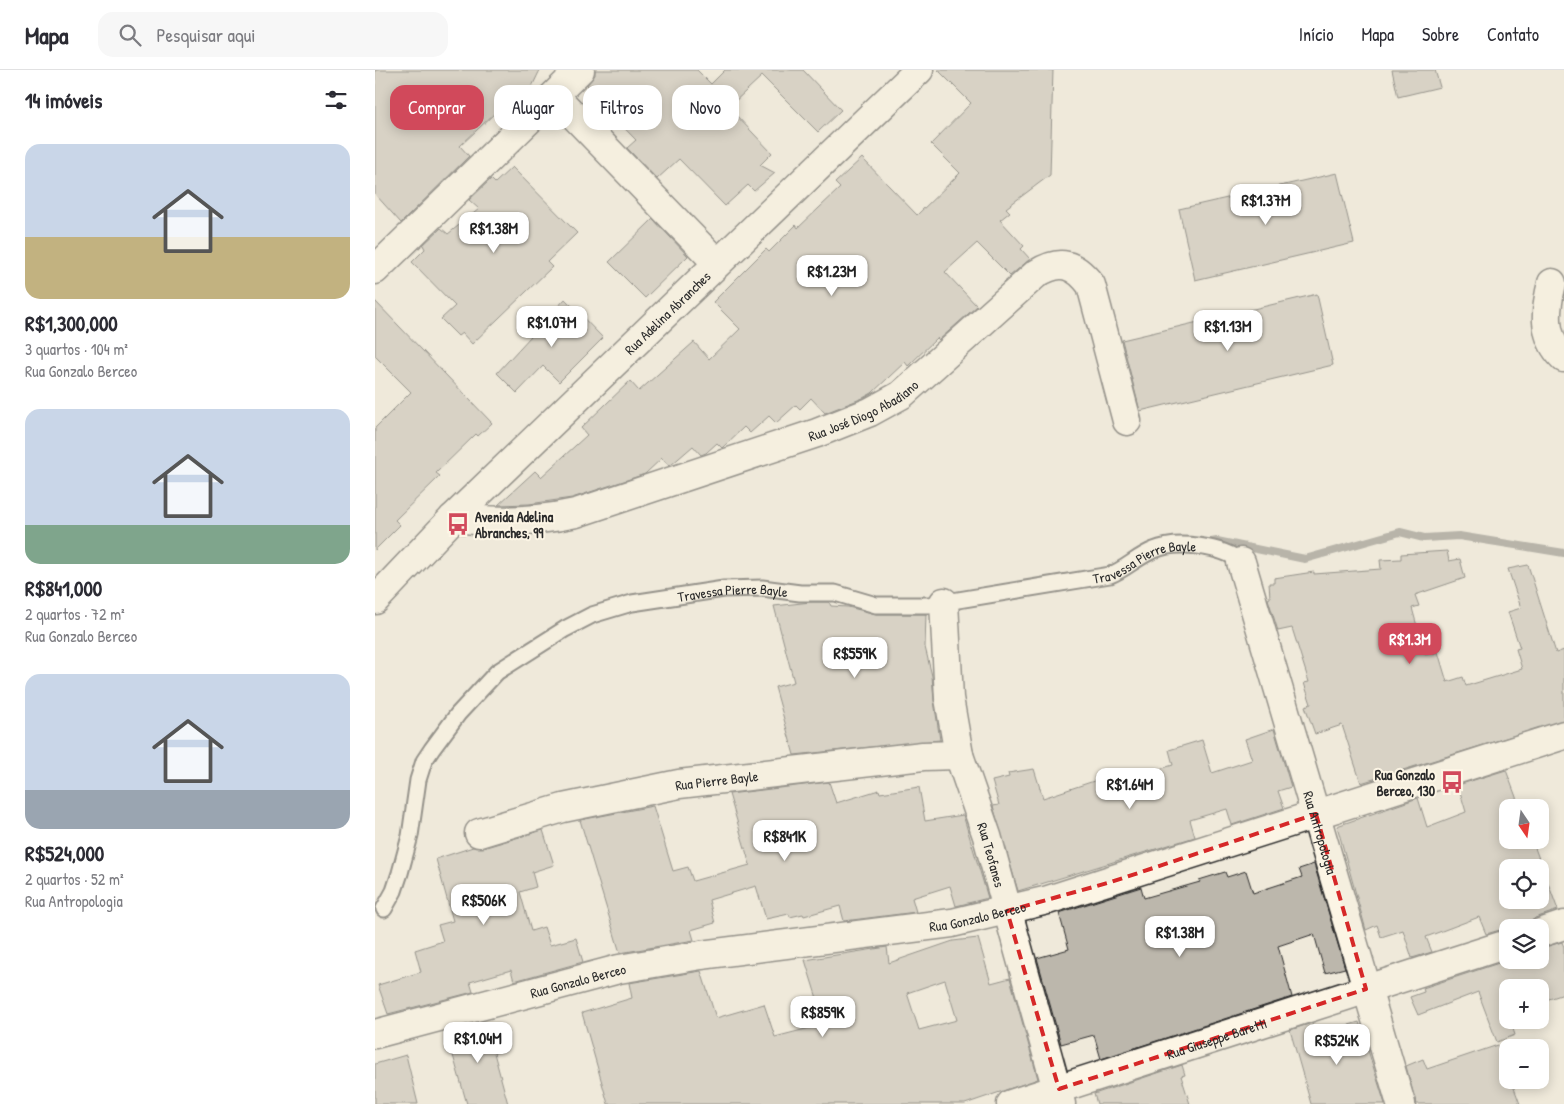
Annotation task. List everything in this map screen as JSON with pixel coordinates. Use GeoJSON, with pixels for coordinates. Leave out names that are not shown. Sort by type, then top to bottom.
{"type":"FeatureCollection","features":[{"type":"Feature","properties":{"kind":"street"},"geometry":{"type":"LineString","coordinates":[[566,85],[580,70]]}},
{"type":"Feature","properties":{"kind":"street","name":"Rua Adelina Abranches"},"geometry":{"type":"LineString","coordinates":[[375,600],[453,518],[919,70]]}},
{"type":"Feature","properties":{"kind":"street"},"geometry":{"type":"LineString","coordinates":[[573,115],[717,263]]}},
{"type":"Feature","properties":{"kind":"street"},"geometry":{"type":"LineString","coordinates":[[375,270],[520,130]]}},
{"type":"Feature","properties":{"kind":"street","name":"Rua José Diogo Abadiano"},"geometry":{"type":"LineString","coordinates":[[453,518],[508,522],[545,520],[577,512],[817,433],[870,412],[901,395],[1036,274],[1050,265],[1071,266],[1081,272],[1091,285],[1127,422]]}},
{"type":"Feature","properties":{"kind":"street"},"geometry":{"type":"LineString","coordinates":[[1552,283],[1547,301],[1546,320],[1550,337],[1564,358]]}},
{"type":"Feature","properties":{"kind":"street","name":"Rua Antropologia"},"geometry":{"type":"LineString","coordinates":[[1241,562],[1401,1104]]}},
{"type":"Feature","properties":{"kind":"street","name":"Rua Teofanes"},"geometry":{"type":"LineString","coordinates":[[944,602],[949,698],[959,755],[987,836],[1060,1096]]}},
{"type":"Feature","properties":{"kind":"street","name":"Rua Gonzalo Berceo"},"geometry":{"type":"LineString","coordinates":[[375,1034],[619,969],[701,955],[952,923],[1007,911],[1111,882],[1564,735]]}},
{"type":"Feature","properties":{"kind":"street","name":"Rua Pierre Bayle"},"geometry":{"type":"LineString","coordinates":[[479,833],[563,808],[679,784],[923,756],[959,755]]}},
{"type":"Feature","properties":{"kind":"street"},"geometry":{"type":"LineString","coordinates":[[1549,930],[1564,925]]}},
{"type":"Feature","properties":{"kind":"street","name":"Rua Giuseppe Baretti"},"geometry":{"type":"LineString","coordinates":[[1011,1104],[1060,1096],[1366,989],[1499,947]]}},
{"type":"Feature","properties":{"kind":"lane","name":"Travessa Pierre Bayle"},"geometry":{"type":"LineString","coordinates":[[384,909],[400,873],[410,836],[418,780],[424,761],[432,749],[458,714],[497,672],[565,629],[592,615],[632,603],[730,588],[762,588],[800,593],[835,593],[876,605],[927,605],[1110,575],[1122,571],[1155,549],[1169,547],[1204,546],[1233,554],[1241,562]]}},
{"type":"Feature","properties":{"kind":"highlighted area"},"geometry":{"type":"Polygon","coordinates":[[[1316,814],[1366,989],[1059,1089],[1007,911],[1111,882],[1316,814]]]}},
{"type":"Feature","properties":{"kind":"building"},"geometry":{"type":"Polygon","coordinates":[[[375,70],[540,70],[533,85],[494,85],[494,114],[484,123],[484,85],[390,85],[390,130],[477,130],[460,146],[469,156],[401,223],[375,194],[375,70]]]}},
{"type":"Feature","properties":{"kind":"building"},"geometry":{"type":"Polygon","coordinates":[[[595,70],[697,70],[711,84],[725,70],[803,70],[841,110],[818,132],[762,76],[739,98],[739,85],[672,85],[672,130],[739,130],[739,118],[772,153],[760,165],[775,173],[754,191],[748,185],[725,206],[679,159],[657,179],[627,148],[636,140],[626,130],[662,130],[662,85],[587,85],[595,75],[595,70]]]}},
{"type":"Feature","properties":{"kind":"building"},"geometry":{"type":"Polygon","coordinates":[[[938,70],[1053,70],[1050,175],[1006,208],[1010,212],[1000,220],[1024,246],[1021,249],[1030,259],[1010,276],[977,243],[945,272],[977,306],[939,340],[937,338],[908,366],[905,362],[872,393],[863,398],[825,413],[811,398],[800,409],[796,405],[776,423],[769,416],[750,433],[744,427],[722,448],[717,443],[701,455],[693,446],[669,466],[662,458],[645,474],[572,498],[529,504],[498,505],[535,471],[541,477],[587,435],[581,428],[630,381],[639,391],[694,342],[709,359],[740,329],[713,302],[766,249],[769,252],[796,225],[798,228],[840,188],[835,183],[862,158],[917,215],[960,173],[931,144],[971,103],[938,70]]]}},
{"type":"Feature","properties":{"kind":"building"},"geometry":{"type":"Polygon","coordinates":[[[1392,70],[1435,70],[1440,87],[1398,97],[1392,70]]]}},
{"type":"Feature","properties":{"kind":"building"},"geometry":{"type":"Polygon","coordinates":[[[512,167],[577,233],[547,262],[552,267],[472,344],[462,333],[458,336],[441,319],[455,306],[412,262],[425,249],[423,245],[441,228],[448,234],[479,209],[469,200],[491,179],[495,183],[512,167]]]}},
{"type":"Feature","properties":{"kind":"building"},"geometry":{"type":"Polygon","coordinates":[[[1337,173],[1354,243],[1195,280],[1179,209],[1337,173]]]}},
{"type":"Feature","properties":{"kind":"building"},"geometry":{"type":"Polygon","coordinates":[[[653,219],[688,256],[645,298],[609,262],[653,219]]]}},
{"type":"Feature","properties":{"kind":"building"},"geometry":{"type":"Polygon","coordinates":[[[1317,294],[1333,365],[1140,411],[1122,340],[1317,294]]]}},
{"type":"Feature","properties":{"kind":"building"},"geometry":{"type":"Polygon","coordinates":[[[565,299],[603,338],[559,382],[543,366],[517,393],[497,373],[565,299]]]}},
{"type":"Feature","properties":{"kind":"building"},"geometry":{"type":"Polygon","coordinates":[[[375,301],[492,423],[478,436],[476,434],[436,473],[440,476],[395,520],[400,525],[375,550],[375,428],[411,392],[375,356],[375,301]]]}},
{"type":"Feature","properties":{"kind":"building"},"geometry":{"type":"Polygon","coordinates":[[[1447,551],[1449,561],[1460,559],[1465,578],[1415,595],[1419,606],[1412,608],[1425,655],[1438,652],[1447,682],[1463,677],[1466,686],[1522,669],[1516,649],[1520,648],[1508,612],[1521,608],[1508,569],[1528,565],[1556,653],[1564,650],[1564,720],[1361,783],[1342,725],[1315,734],[1305,706],[1311,704],[1304,683],[1309,682],[1292,628],[1278,631],[1268,599],[1270,598],[1269,583],[1274,583],[1274,578],[1314,572],[1314,574],[1381,569],[1380,560],[1401,559],[1401,554],[1447,551]]]}},
{"type":"Feature","properties":{"kind":"building"},"geometry":{"type":"Polygon","coordinates":[[[829,602],[831,606],[848,607],[876,614],[926,614],[925,647],[932,676],[940,740],[794,755],[775,687],[794,682],[774,606],[829,602]]]}},
{"type":"Feature","properties":{"kind":"building"},"geometry":{"type":"Polygon","coordinates":[[[1274,729],[1291,787],[1278,791],[1284,808],[1232,825],[1227,809],[1190,820],[1195,837],[1018,891],[993,806],[999,805],[992,781],[1009,777],[1008,773],[1034,769],[1043,798],[1118,773],[1120,781],[1173,765],[1169,750],[1202,740],[1212,773],[1252,760],[1245,739],[1274,729]]]}},
{"type":"Feature","properties":{"kind":"building"},"geometry":{"type":"Polygon","coordinates":[[[1506,770],[1517,799],[1499,799],[1499,849],[1535,849],[1539,859],[1499,859],[1499,909],[1549,909],[1549,886],[1558,910],[1534,919],[1499,919],[1499,930],[1486,934],[1479,917],[1426,937],[1432,952],[1412,958],[1403,930],[1381,937],[1377,925],[1366,930],[1337,826],[1418,798],[1427,827],[1466,812],[1458,785],[1506,770]]]}},
{"type":"Feature","properties":{"kind":"building"},"geometry":{"type":"Polygon","coordinates":[[[829,782],[836,803],[879,790],[880,793],[919,787],[925,821],[963,815],[988,898],[956,906],[950,886],[912,898],[916,912],[844,921],[840,906],[804,916],[803,914],[790,917],[789,914],[766,919],[756,886],[709,900],[715,923],[691,930],[694,940],[620,953],[580,820],[653,806],[673,871],[688,867],[693,881],[750,865],[729,794],[829,782]]]}},
{"type":"Feature","properties":{"kind":"building"},"geometry":{"type":"Polygon","coordinates":[[[543,830],[554,865],[532,872],[536,887],[520,892],[531,931],[544,927],[550,945],[576,938],[583,962],[514,981],[511,970],[470,982],[473,992],[388,1014],[378,985],[421,972],[415,950],[443,941],[438,925],[453,921],[436,859],[473,847],[483,848],[543,830]]]}},
{"type":"Feature","properties":{"kind":"building"},"geometry":{"type":"Polygon","coordinates":[[[1314,864],[1345,968],[1325,973],[1314,934],[1278,946],[1292,997],[1101,1059],[1094,1035],[1061,1044],[1037,958],[1069,949],[1059,913],[1141,887],[1144,898],[1200,882],[1199,880],[1225,872],[1227,877],[1246,871],[1253,893],[1302,877],[1299,869],[1314,864]]]}},
{"type":"Feature","properties":{"kind":"building"},"geometry":{"type":"Polygon","coordinates":[[[978,938],[991,983],[1010,978],[1038,1079],[965,1104],[608,1104],[582,1013],[632,998],[629,983],[701,971],[716,1018],[764,1004],[775,1037],[825,1024],[805,960],[887,947],[889,963],[953,941],[978,938]],[[945,980],[907,993],[919,1030],[957,1020],[945,980]]]}},
{"type":"Feature","properties":{"kind":"building"},"geometry":{"type":"Polygon","coordinates":[[[1562,942],[1564,947],[1564,994],[1549,999],[1549,979],[1499,979],[1499,1029],[1513,1029],[1515,1035],[1499,1039],[1497,1042],[1478,992],[1418,1015],[1410,997],[1424,992],[1423,988],[1499,963],[1499,969],[1549,969],[1549,946],[1562,942]]]}},
{"type":"Feature","properties":{"kind":"building"},"geometry":{"type":"Polygon","coordinates":[[[481,1022],[482,1025],[491,1023],[499,1051],[494,1053],[508,1104],[467,1104],[446,1031],[481,1022]]]}},
{"type":"Feature","properties":{"kind":"building"},"geometry":{"type":"Polygon","coordinates":[[[1359,1022],[1385,1104],[1311,1104],[1290,1030],[1312,1023],[1315,1035],[1359,1022]]]}},
{"type":"Feature","properties":{"kind":"building"},"geometry":{"type":"Polygon","coordinates":[[[1498,1045],[1499,1089],[1514,1089],[1520,1104],[1416,1104],[1406,1066],[1423,1059],[1427,1069],[1498,1045]]]}},
{"type":"Feature","properties":{"kind":"building"},"geometry":{"type":"Polygon","coordinates":[[[406,1055],[418,1104],[375,1104],[375,1064],[406,1055]]]}},
{"type":"Feature","properties":{"kind":"building"},"geometry":{"type":"Polygon","coordinates":[[[1182,1065],[1185,1075],[1181,1076],[1190,1104],[1097,1104],[1094,1094],[1182,1065]]]}},
{"type":"Feature","properties":{"kind":"waterway"},"geometry":{"type":"LineString","coordinates":[[1206,543],[1217,541],[1305,559],[1400,532],[1424,538],[1459,536],[1564,553]]}},
{"type":"Feature","properties":{"kind":"place","name":"Avenida Adelina Abranches, 99"},"geometry":{"type":"Point","coordinates":[458,524]}},
{"type":"Feature","properties":{"kind":"place","name":"Rua Gonzalo Berceo, 130"},"geometry":{"type":"Point","coordinates":[1452,782]}}]}
